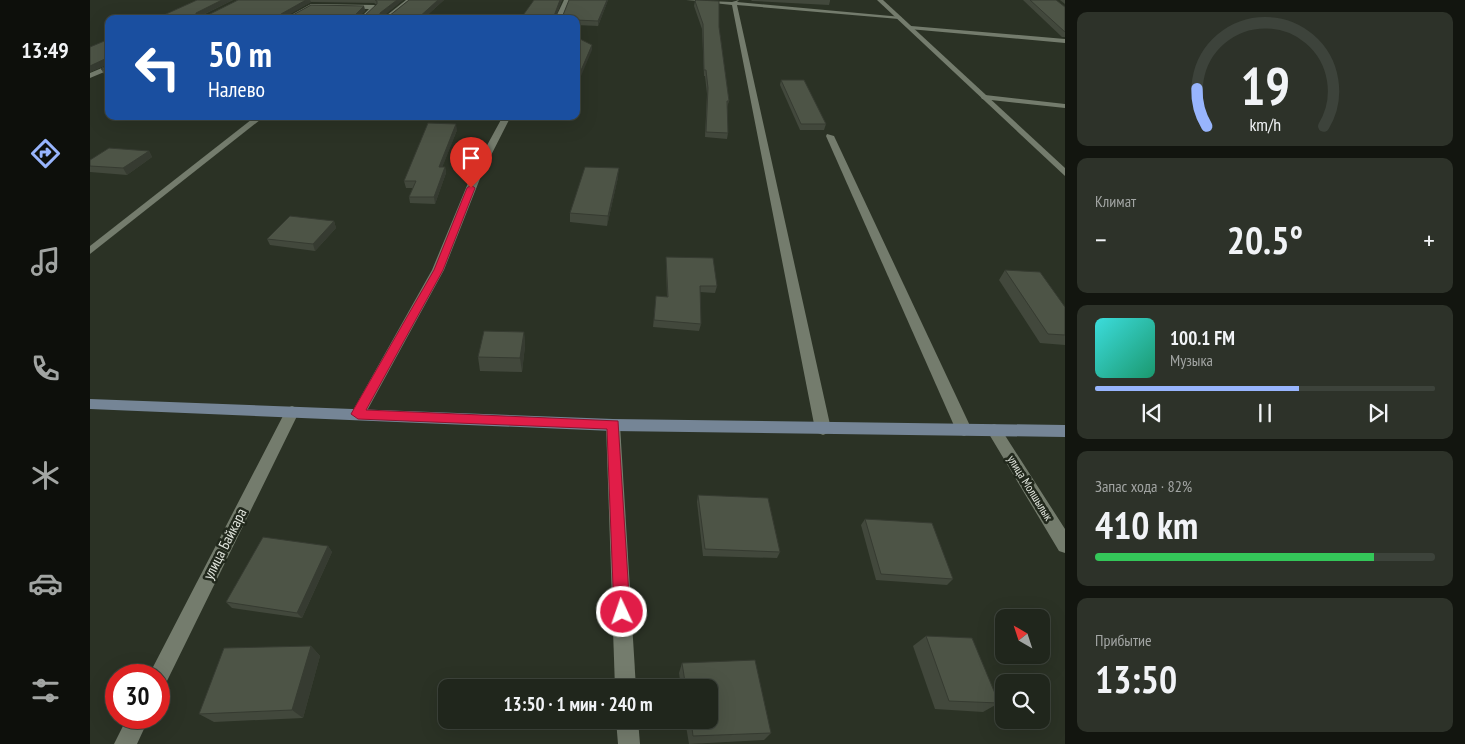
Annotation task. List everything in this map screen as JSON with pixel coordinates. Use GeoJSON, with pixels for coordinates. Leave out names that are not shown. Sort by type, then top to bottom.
{"type":"FeatureCollection","features":[{"type":"Feature","properties":{"kind":"main road"},"geometry":{"type":"LineString","coordinates":[[90,404],[613,425],[1065,431]]}},
{"type":"Feature","properties":{"kind":"street"},"geometry":{"type":"LineString","coordinates":[[390,15],[409,0]]}},
{"type":"Feature","properties":{"kind":"street"},"geometry":{"type":"LineString","coordinates":[[560,15],[568,0]]}},
{"type":"Feature","properties":{"kind":"street"},"geometry":{"type":"LineString","coordinates":[[689,0],[735,2],[898,17]]}},
{"type":"Feature","properties":{"kind":"street"},"geometry":{"type":"LineString","coordinates":[[880,0],[1065,173]]}},
{"type":"Feature","properties":{"kind":"street"},"geometry":{"type":"LineString","coordinates":[[735,2],[823,429]]}},
{"type":"Feature","properties":{"kind":"street"},"geometry":{"type":"LineString","coordinates":[[294,15],[311,6],[374,7],[366,15]]}},
{"type":"Feature","properties":{"kind":"street"},"geometry":{"type":"LineString","coordinates":[[911,28],[1065,41]]}},
{"type":"Feature","properties":{"kind":"street"},"geometry":{"type":"LineString","coordinates":[[90,76],[105,68]]}},
{"type":"Feature","properties":{"kind":"street"},"geometry":{"type":"LineString","coordinates":[[985,97],[1065,106]]}},
{"type":"Feature","properties":{"kind":"street"},"geometry":{"type":"LineString","coordinates":[[90,251],[256,120]]}},
{"type":"Feature","properties":{"kind":"street"},"geometry":{"type":"LineString","coordinates":[[358,414],[438,270],[478,171],[504,120]]}},
{"type":"Feature","properties":{"kind":"street"},"geometry":{"type":"LineString","coordinates":[[830,136],[964,430]]}},
{"type":"Feature","properties":{"kind":"street","name":"улица Байкара"},"geometry":{"type":"LineString","coordinates":[[165,664],[292,412]]}},
{"type":"Feature","properties":{"kind":"street"},"geometry":{"type":"LineString","coordinates":[[613,425],[626,679]]}},
{"type":"Feature","properties":{"kind":"street","name":"улица Молшылык"},"geometry":{"type":"LineString","coordinates":[[994,430],[1065,546]]}},
{"type":"Feature","properties":{"kind":"street"},"geometry":{"type":"LineString","coordinates":[[125,744],[132,729]]}},
{"type":"Feature","properties":{"kind":"street"},"geometry":{"type":"LineString","coordinates":[[627,729],[628,744]]}},
{"type":"Feature","properties":{"kind":"building"},"geometry":{"type":"Polygon","coordinates":[[[197,0],[222,0],[196,13],[196,15],[164,15],[197,0]]]}},
{"type":"Feature","properties":{"kind":"building"},"geometry":{"type":"Polygon","coordinates":[[[238,0],[306,0],[281,14],[208,15],[238,0]]]}},
{"type":"Feature","properties":{"kind":"building"},"geometry":{"type":"Polygon","coordinates":[[[375,0],[397,0],[380,15],[365,15],[377,4],[375,0]]]}},
{"type":"Feature","properties":{"kind":"building"},"geometry":{"type":"Polygon","coordinates":[[[409,0],[438,0],[421,15],[390,15],[409,0]]]}},
{"type":"Feature","properties":{"kind":"building"},"geometry":{"type":"Polygon","coordinates":[[[534,0],[560,0],[554,15],[523,15],[534,0]]]}},
{"type":"Feature","properties":{"kind":"building"},"geometry":{"type":"Polygon","coordinates":[[[569,0],[607,0],[598,21],[580,20],[580,15],[563,15],[569,0]]]}},
{"type":"Feature","properties":{"kind":"building"},"geometry":{"type":"Polygon","coordinates":[[[696,0],[719,1],[719,27],[729,101],[727,101],[728,133],[706,132],[708,88],[706,70],[704,70],[703,24],[696,0]]]}},
{"type":"Feature","properties":{"kind":"building"},"geometry":{"type":"Polygon","coordinates":[[[1030,0],[1056,0],[1065,7],[1065,32],[1030,0]]]}},
{"type":"Feature","properties":{"kind":"building"},"geometry":{"type":"Polygon","coordinates":[[[311,5],[364,6],[356,14],[360,15],[293,15],[311,5]]]}},
{"type":"Feature","properties":{"kind":"building"},"geometry":{"type":"Polygon","coordinates":[[[580,39],[592,45],[580,73],[580,39]]]}},
{"type":"Feature","properties":{"kind":"building"},"geometry":{"type":"Polygon","coordinates":[[[105,41],[105,59],[90,66],[90,47],[105,41]]]}},
{"type":"Feature","properties":{"kind":"building"},"geometry":{"type":"Polygon","coordinates":[[[781,80],[804,80],[826,124],[801,124],[781,80]]]}},
{"type":"Feature","properties":{"kind":"building"},"geometry":{"type":"Polygon","coordinates":[[[428,123],[456,124],[439,167],[445,167],[434,197],[409,197],[416,181],[404,181],[428,123]]]}},
{"type":"Feature","properties":{"kind":"building"},"geometry":{"type":"Polygon","coordinates":[[[109,148],[149,151],[123,168],[90,166],[90,160],[109,148]]]}},
{"type":"Feature","properties":{"kind":"building"},"geometry":{"type":"Polygon","coordinates":[[[585,167],[619,168],[608,216],[570,213],[585,167]]]}},
{"type":"Feature","properties":{"kind":"building"},"geometry":{"type":"Polygon","coordinates":[[[290,216],[334,221],[313,244],[267,239],[290,216]]]}},
{"type":"Feature","properties":{"kind":"building"},"geometry":{"type":"Polygon","coordinates":[[[666,257],[713,258],[717,286],[700,286],[701,324],[654,320],[656,296],[668,297],[666,257]]]}},
{"type":"Feature","properties":{"kind":"building"},"geometry":{"type":"Polygon","coordinates":[[[1005,270],[1040,272],[1065,307],[1065,335],[1048,334],[1005,270]]]}},
{"type":"Feature","properties":{"kind":"building"},"geometry":{"type":"Polygon","coordinates":[[[484,331],[524,332],[520,358],[478,357],[484,331]]]}},
{"type":"Feature","properties":{"kind":"building"},"geometry":{"type":"Polygon","coordinates":[[[698,495],[768,498],[780,552],[705,549],[698,495]]]}},
{"type":"Feature","properties":{"kind":"building"},"geometry":{"type":"Polygon","coordinates":[[[865,519],[932,523],[953,579],[881,574],[865,519]]]}},
{"type":"Feature","properties":{"kind":"building"},"geometry":{"type":"Polygon","coordinates":[[[263,537],[328,546],[297,613],[226,602],[263,537]]]}},
{"type":"Feature","properties":{"kind":"building"},"geometry":{"type":"Polygon","coordinates":[[[926,636],[972,638],[995,693],[995,703],[949,701],[926,636]]]}},
{"type":"Feature","properties":{"kind":"building"},"geometry":{"type":"Polygon","coordinates":[[[311,646],[292,710],[199,714],[224,648],[311,646]]]}},
{"type":"Feature","properties":{"kind":"building"},"geometry":{"type":"Polygon","coordinates":[[[755,660],[771,733],[693,736],[692,729],[718,729],[718,679],[685,679],[682,663],[755,660]]]}},
{"type":"Feature","properties":{"kind":"route"},"geometry":{"type":"LineString","coordinates":[[471,188],[438,270],[358,414],[613,425],[622,612]]}}]}
